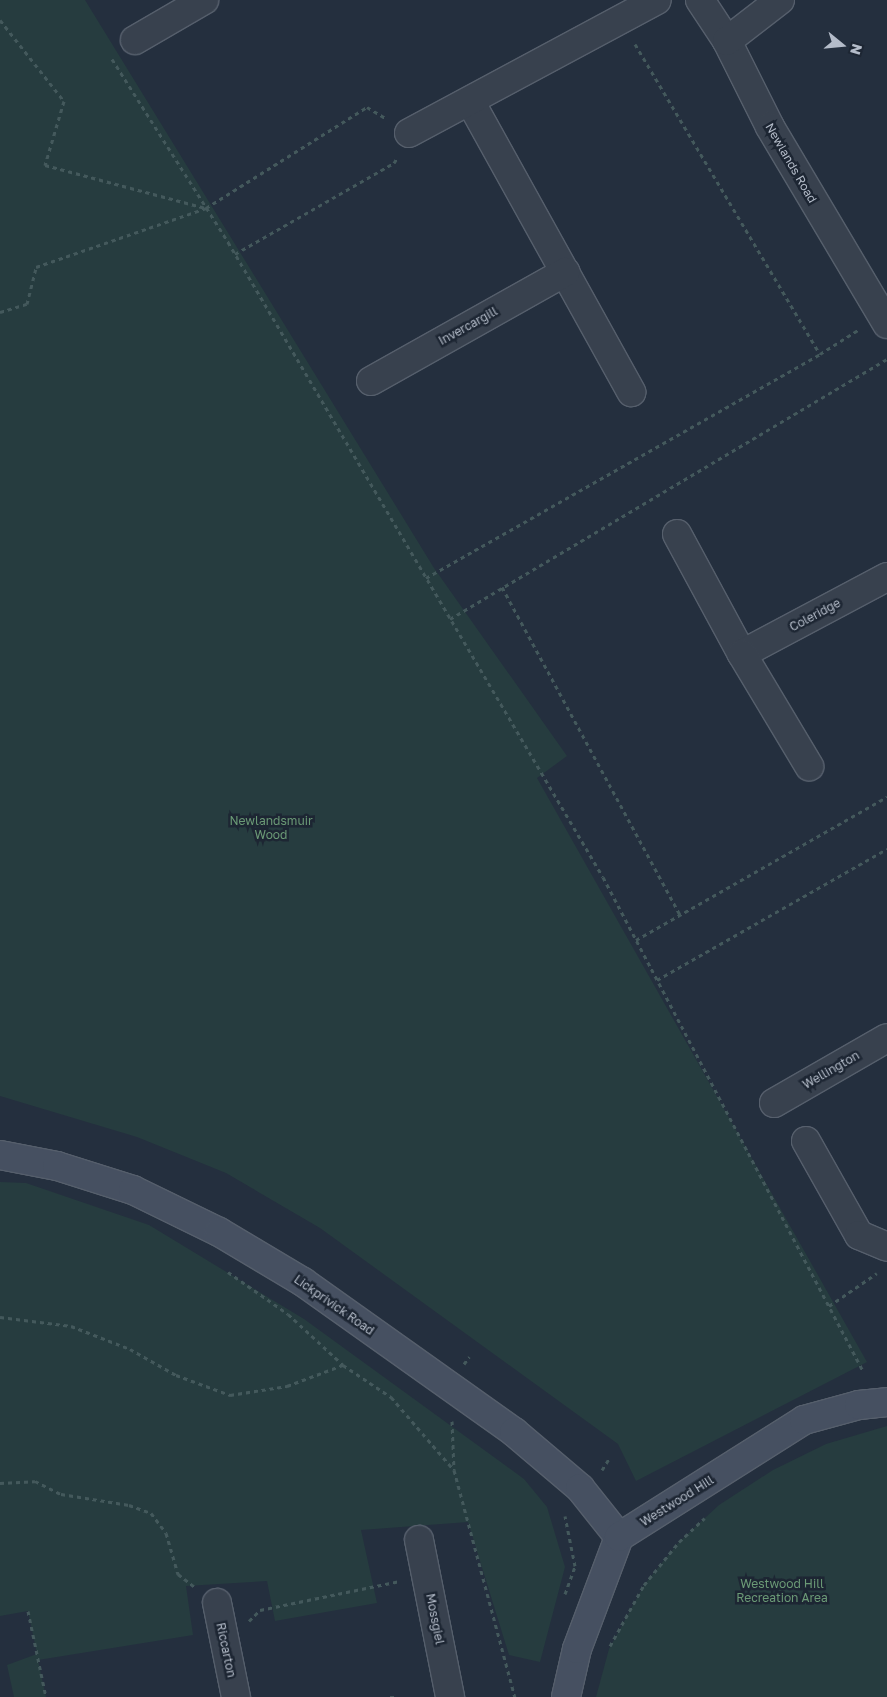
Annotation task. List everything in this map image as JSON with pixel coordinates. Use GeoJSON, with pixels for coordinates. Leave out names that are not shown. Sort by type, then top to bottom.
{"type":"FeatureCollection","features":[{"type":"Feature","properties":{"kind":"street"},"geometry":{"type":"LineString","coordinates":[[135,40],[204,0]]}},
{"type":"Feature","properties":{"kind":"street"},"geometry":{"type":"LineString","coordinates":[[409,133],[657,0]]}},
{"type":"Feature","properties":{"kind":"street","name":"Newlands Road"},"geometry":{"type":"LineString","coordinates":[[700,0],[727,41],[770,127],[884,319]]}},
{"type":"Feature","properties":{"kind":"street"},"geometry":{"type":"LineString","coordinates":[[727,41],[780,0]]}},
{"type":"Feature","properties":{"kind":"street"},"geometry":{"type":"LineString","coordinates":[[470,101],[631,392]]}},
{"type":"Feature","properties":{"kind":"street","name":"Invercargill"},"geometry":{"type":"LineString","coordinates":[[371,381],[565,272]]}},
{"type":"Feature","properties":{"kind":"street"},"geometry":{"type":"LineString","coordinates":[[677,534],[742,654],[809,766]]}},
{"type":"Feature","properties":{"kind":"street","name":"Coleridge"},"geometry":{"type":"LineString","coordinates":[[742,654],[887,577]]}},
{"type":"Feature","properties":{"kind":"street","name":"Wellington"},"geometry":{"type":"LineString","coordinates":[[774,1103],[887,1038]]}},
{"type":"Feature","properties":{"kind":"street"},"geometry":{"type":"LineString","coordinates":[[806,1141],[859,1235],[886,1257]]}},
{"type":"Feature","properties":{"kind":"street","name":"Lickprivick Road"},"geometry":{"type":"LineString","coordinates":[[0,1154],[57,1166],[134,1190],[219,1232],[302,1282],[514,1432],[586,1495],[619,1537]]}},
{"type":"Feature","properties":{"kind":"street","name":"Westwood Hill"},"geometry":{"type":"LineString","coordinates":[[619,1537],[804,1420],[859,1405],[887,1402]]}},
{"type":"Feature","properties":{"kind":"street"},"geometry":{"type":"LineString","coordinates":[[566,1697],[578,1649],[619,1537]]}},
{"type":"Feature","properties":{"kind":"street","name":"Mossgiel"},"geometry":{"type":"LineString","coordinates":[[419,1540],[450,1697]]}},
{"type":"Feature","properties":{"kind":"street","name":"Riccarton"},"geometry":{"type":"LineString","coordinates":[[217,1603],[236,1697]]}},
{"type":"Feature","properties":{"kind":"path"},"geometry":{"type":"LineString","coordinates":[[0,20],[64,101],[45,164],[206,208]]}},
{"type":"Feature","properties":{"kind":"path"},"geometry":{"type":"LineString","coordinates":[[620,20],[820,354]]}},
{"type":"Feature","properties":{"kind":"path"},"geometry":{"type":"LineString","coordinates":[[135,40],[110,56],[235,254],[603,877],[863,1371]]}},
{"type":"Feature","properties":{"kind":"path"},"geometry":{"type":"LineString","coordinates":[[0,312],[27,304],[36,267],[206,208],[368,107],[409,133],[394,163],[235,254]]}},
{"type":"Feature","properties":{"kind":"path"},"geometry":{"type":"LineString","coordinates":[[426,578],[884,319]]}},
{"type":"Feature","properties":{"kind":"path"},"geometry":{"type":"LineString","coordinates":[[450,619],[887,359]]}},
{"type":"Feature","properties":{"kind":"path"},"geometry":{"type":"LineString","coordinates":[[502,587],[680,915]]}},
{"type":"Feature","properties":{"kind":"path"},"geometry":{"type":"LineString","coordinates":[[636,940],[887,797]]}},
{"type":"Feature","properties":{"kind":"path"},"geometry":{"type":"LineString","coordinates":[[657,980],[887,849]]}},
{"type":"Feature","properties":{"kind":"path"},"geometry":{"type":"LineString","coordinates":[[829,1306],[886,1257]]}},
{"type":"Feature","properties":{"kind":"path"},"geometry":{"type":"LineString","coordinates":[[222,1269],[288,1314],[344,1365],[391,1398],[454,1470]]}},
{"type":"Feature","properties":{"kind":"path"},"geometry":{"type":"LineString","coordinates":[[0,1317],[72,1326],[130,1349],[176,1375],[230,1395],[287,1386],[344,1365]]}},
{"type":"Feature","properties":{"kind":"path"},"geometry":{"type":"LineString","coordinates":[[468,1357],[450,1387],[454,1470],[515,1697]]}},
{"type":"Feature","properties":{"kind":"path"},"geometry":{"type":"LineString","coordinates":[[564,1598],[575,1566],[572,1536],[563,1510],[586,1495],[610,1457]]}},
{"type":"Feature","properties":{"kind":"path"},"geometry":{"type":"LineString","coordinates":[[0,1483],[35,1481],[62,1494],[128,1505],[151,1514],[166,1533],[178,1574],[217,1603]]}},
{"type":"Feature","properties":{"kind":"path"},"geometry":{"type":"LineString","coordinates":[[609,1649],[644,1585],[680,1542],[712,1511]]}},
{"type":"Feature","properties":{"kind":"path"},"geometry":{"type":"LineString","coordinates":[[247,1628],[250,1619],[260,1610],[426,1576]]}},
{"type":"Feature","properties":{"kind":"path"},"geometry":{"type":"LineString","coordinates":[[28,1611],[46,1697]]}},
{"type":"Feature","properties":{"kind":"path"},"geometry":{"type":"LineString","coordinates":[[390,1697],[398,1697]]}},
{"type":"Feature","properties":{"kind":"green space","name":"Newlandsmuir Wood"},"geometry":{"type":"Polygon","coordinates":[[[0,0],[85,0],[434,568],[567,756],[537,778],[867,1362],[636,1481],[618,1444],[320,1228],[226,1173],[137,1137],[0,1096],[0,0]]]}},
{"type":"Feature","properties":{"kind":"green space"},"geometry":{"type":"Polygon","coordinates":[[[0,1182],[26,1183],[149,1225],[304,1319],[524,1479],[547,1507],[565,1567],[540,1662],[509,1655],[468,1522],[361,1530],[377,1603],[275,1621],[267,1581],[186,1586],[193,1635],[38,1660],[46,1697],[14,1697],[7,1665],[37,1654],[28,1611],[0,1616],[0,1182]]]}},
{"type":"Feature","properties":{"kind":"green space","name":"Westwood Hill Recreation Area"},"geometry":{"type":"Polygon","coordinates":[[[887,1426],[887,1697],[596,1697],[609,1649],[644,1585],[679,1542],[719,1505],[773,1470],[826,1444],[887,1426]]]}}]}
